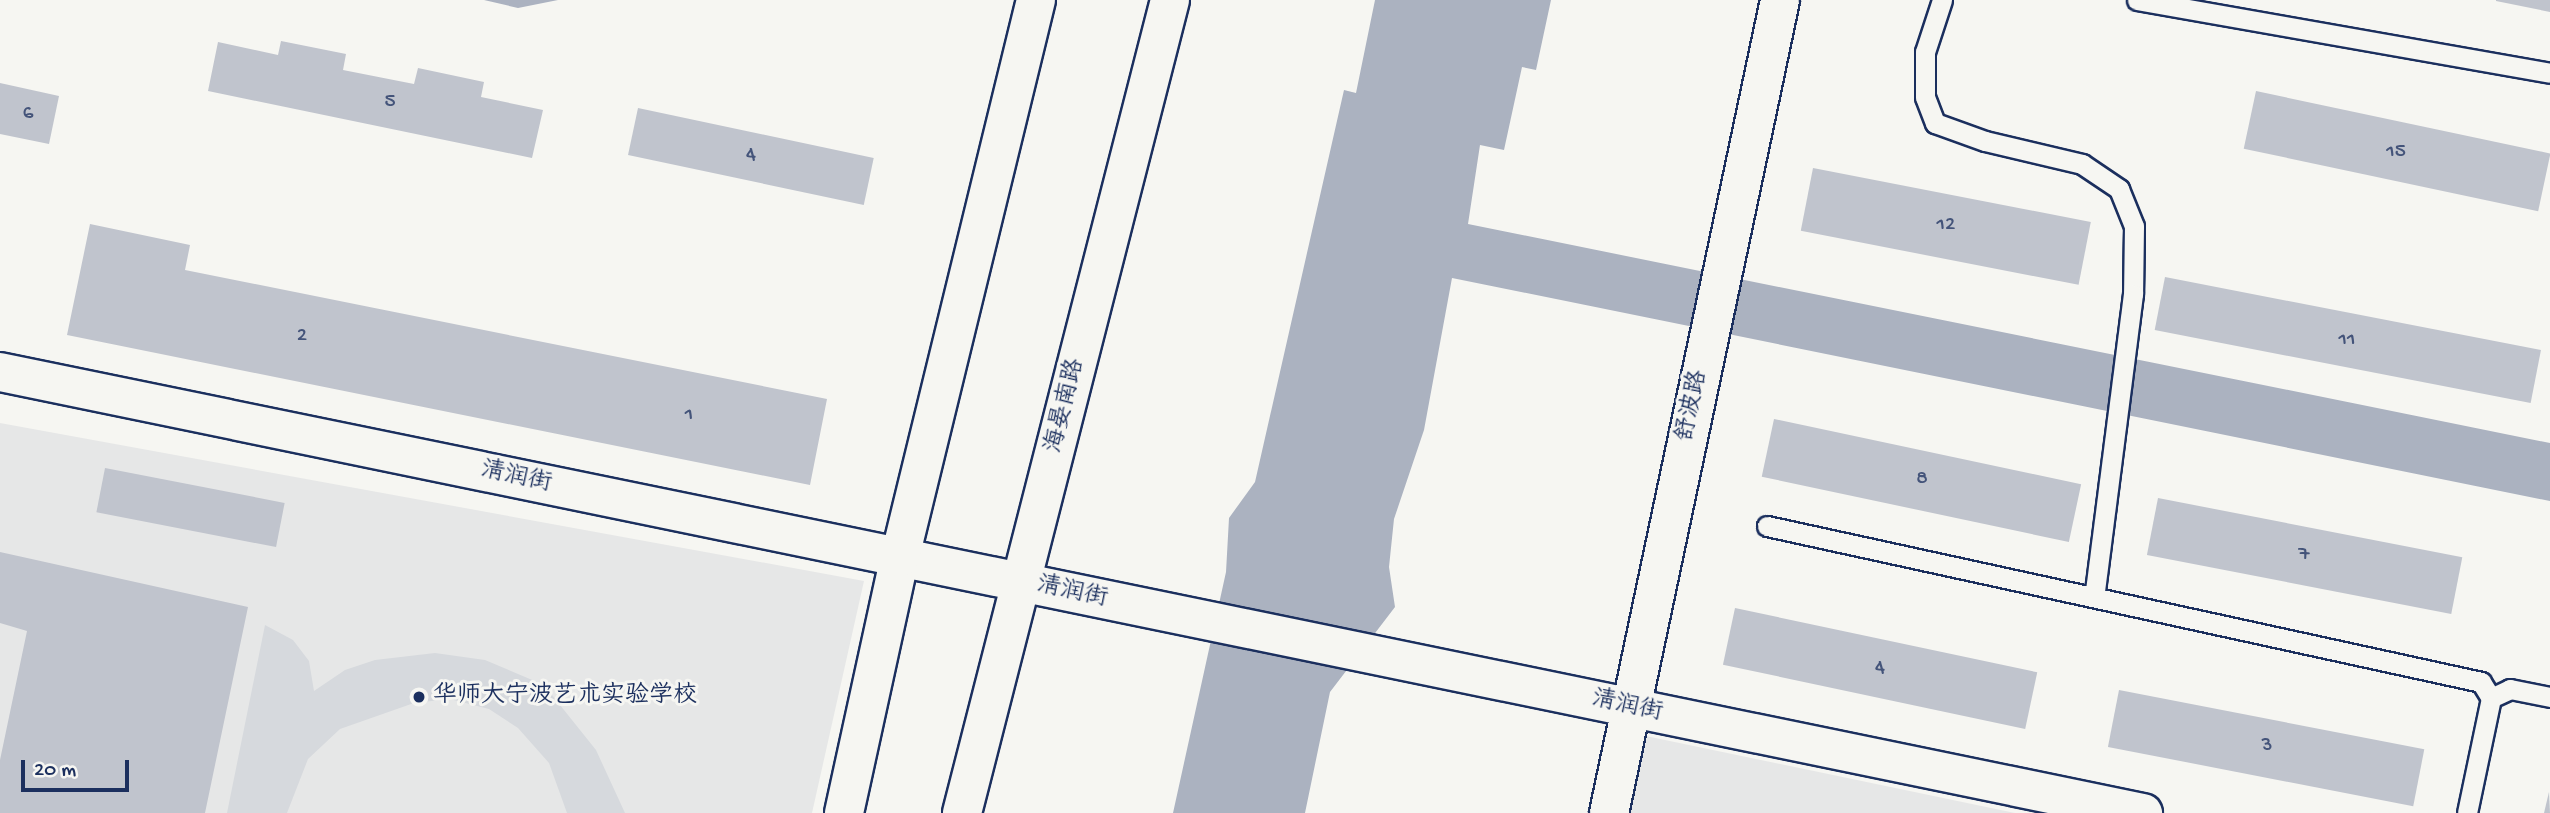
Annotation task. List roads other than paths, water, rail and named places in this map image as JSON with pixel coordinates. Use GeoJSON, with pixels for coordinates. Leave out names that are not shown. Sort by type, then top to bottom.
{"type":"FeatureCollection","features":[{"type":"Feature","properties":{"kind":"street"},"geometry":{"type":"LineString","coordinates":[[844,813],[900,557],[1036,0]]}},
{"type":"Feature","properties":{"kind":"street","name":"海晏南路"},"geometry":{"type":"LineString","coordinates":[[962,813],[1170,0]]}},
{"type":"Feature","properties":{"kind":"street","name":"舒波路"},"geometry":{"type":"LineString","coordinates":[[1609,813],[1780,0]]}},
{"type":"Feature","properties":{"kind":"street","name":"清润街"},"geometry":{"type":"LineString","coordinates":[[0,372],[2143,813]]}},
{"type":"Feature","properties":{"kind":"lane"},"geometry":{"type":"LineString","coordinates":[[1942,0],[1925,52],[1925,97],[1935,123],[1985,141],[2082,164],[2119,189],[2134,226],[2133,294],[2094,597]]}},
{"type":"Feature","properties":{"kind":"lane"},"geometry":{"type":"LineString","coordinates":[[2137,0],[2550,73]]}},
{"type":"Feature","properties":{"kind":"lane"},"geometry":{"type":"LineString","coordinates":[[1767,526],[2481,682],[2491,698],[2467,813]]}},
{"type":"Feature","properties":{"kind":"lane"},"geometry":{"type":"LineString","coordinates":[[2491,698],[2510,689],[2550,697]]}},
{"type":"Feature","properties":{"kind":"place","name":"华师大宁波艺术实验学校"},"geometry":{"type":"Point","coordinates":[419,697]}}]}
